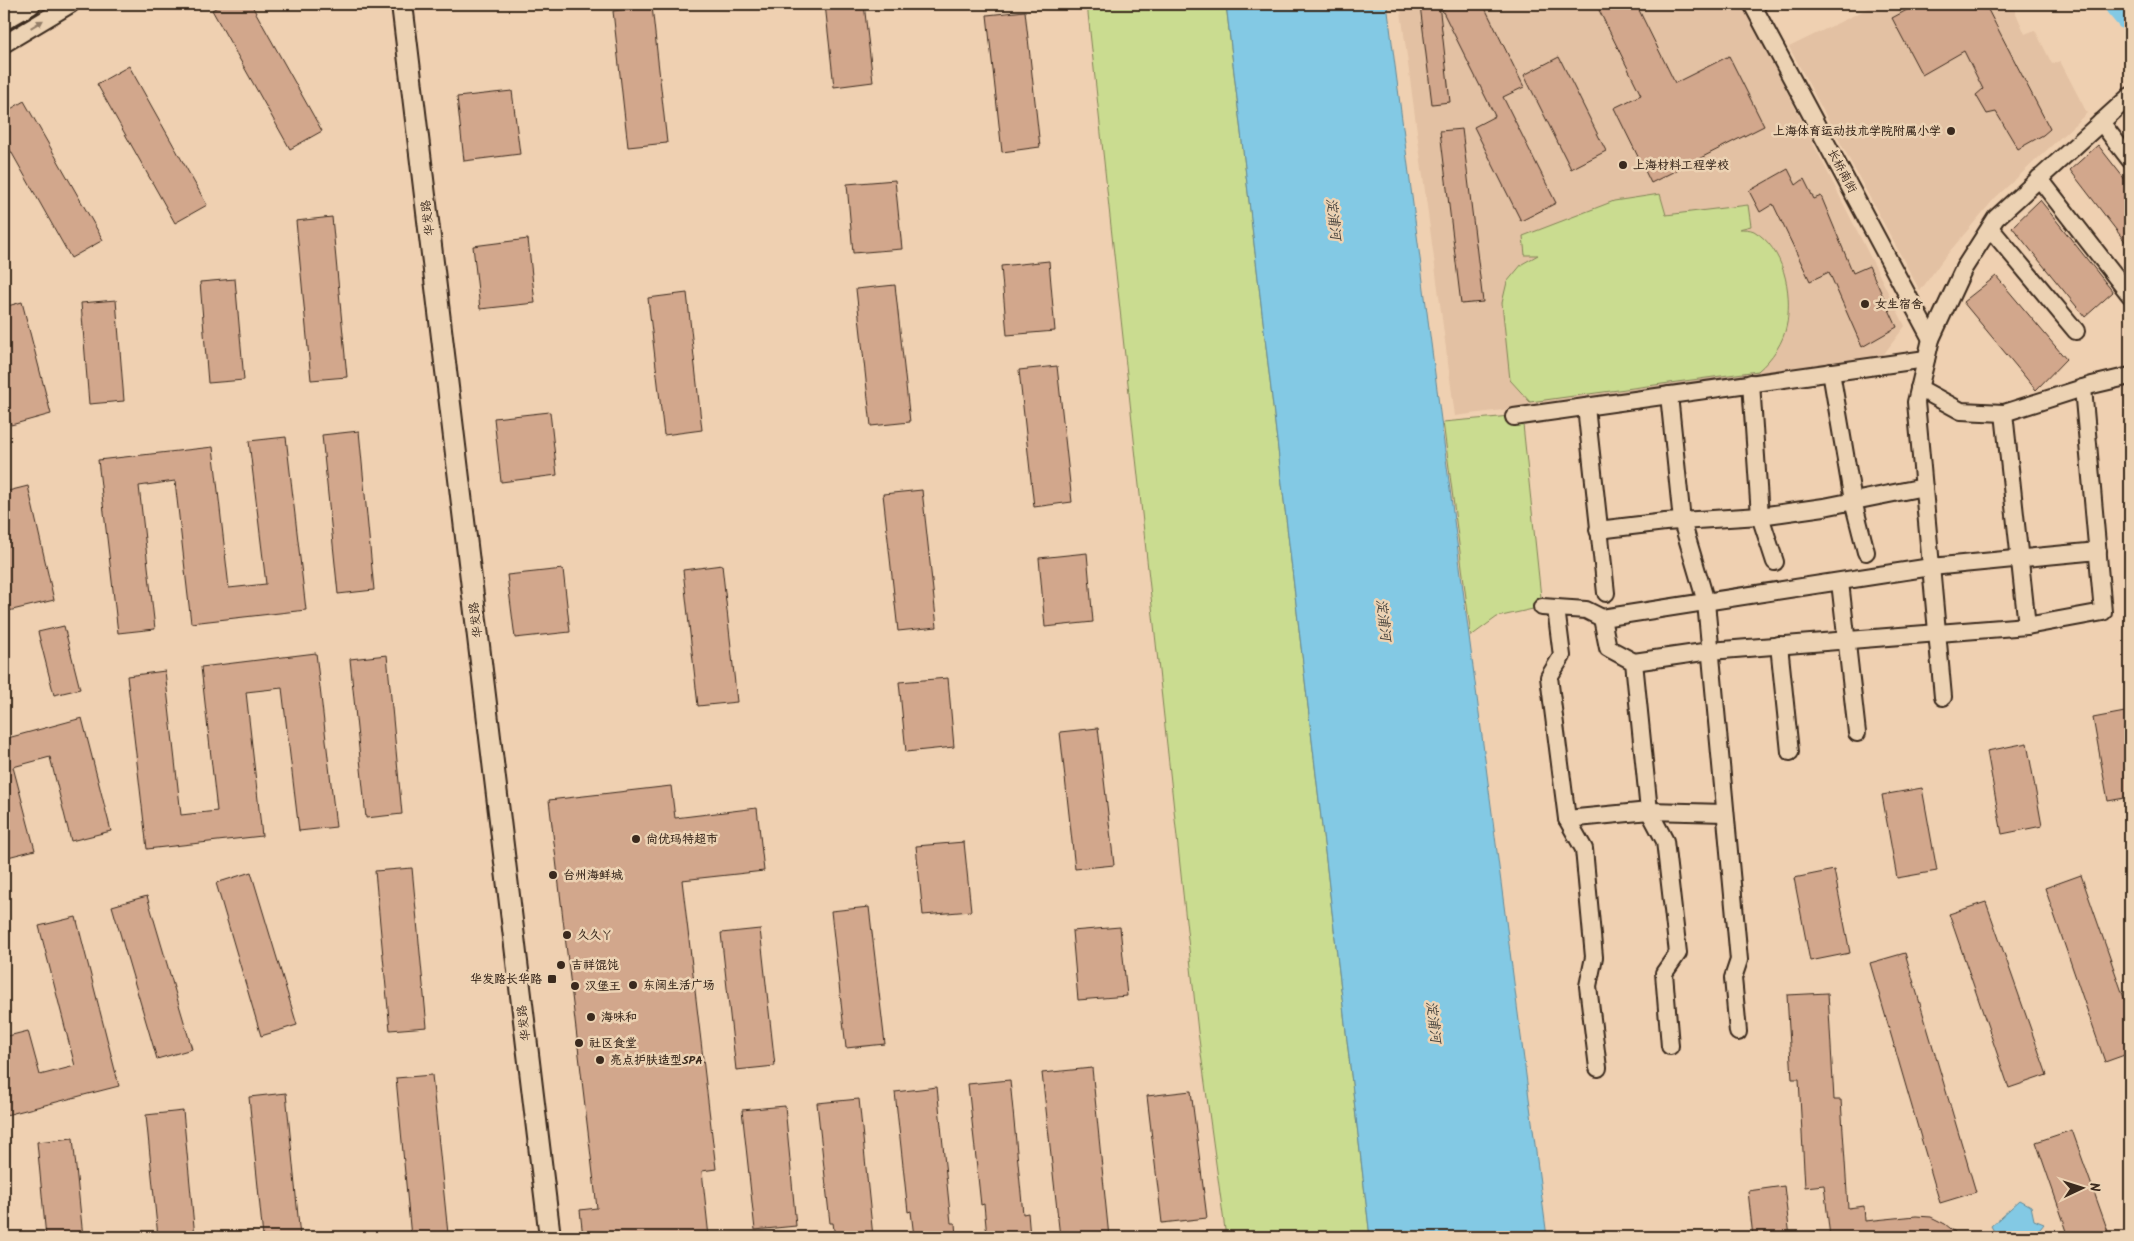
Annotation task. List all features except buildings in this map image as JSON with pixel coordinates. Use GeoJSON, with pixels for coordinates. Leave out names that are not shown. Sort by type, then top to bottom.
{"type":"FeatureCollection","features":[{"type":"Feature","properties":{"kind":"street"},"geometry":{"type":"LineString","coordinates":[[4,19],[30,4]]}},
{"type":"Feature","properties":{"kind":"street"},"geometry":{"type":"LineString","coordinates":[[4,44],[71,4]]}},
{"type":"Feature","properties":{"kind":"street","name":"华发路"},"geometry":{"type":"LineString","coordinates":[[402,4],[550,1237]]}},
{"type":"Feature","properties":{"kind":"street","name":"长桥南街"},"geometry":{"type":"LineString","coordinates":[[1752,4],[1931,339]]}},
{"type":"Feature","properties":{"kind":"street"},"geometry":{"type":"LineString","coordinates":[[1943,697],[1916,402],[1931,339],[1964,268],[1996,218],[2130,96]]}},
{"type":"Feature","properties":{"kind":"street"},"geometry":{"type":"LineString","coordinates":[[2101,122],[2130,160]]}},
{"type":"Feature","properties":{"kind":"street"},"geometry":{"type":"LineString","coordinates":[[2039,178],[2130,295]]}},
{"type":"Feature","properties":{"kind":"street"},"geometry":{"type":"LineString","coordinates":[[1990,228],[2076,331]]}},
{"type":"Feature","properties":{"kind":"street"},"geometry":{"type":"LineString","coordinates":[[1514,417],[1926,359]]}},
{"type":"Feature","properties":{"kind":"street"},"geometry":{"type":"LineString","coordinates":[[1831,372],[1852,502],[1866,552]]}},
{"type":"Feature","properties":{"kind":"street"},"geometry":{"type":"LineString","coordinates":[[1919,388],[1962,411],[2004,413],[2082,388],[2130,376]]}},
{"type":"Feature","properties":{"kind":"street"},"geometry":{"type":"LineString","coordinates":[[1751,383],[1760,516],[1775,562]]}},
{"type":"Feature","properties":{"kind":"street"},"geometry":{"type":"LineString","coordinates":[[1602,618],[1608,648],[1634,662],[1710,651],[2027,626],[2103,612],[2082,388]]}},
{"type":"Feature","properties":{"kind":"street"},"geometry":{"type":"LineString","coordinates":[[1669,395],[1682,521],[1706,602],[1739,960],[1733,978],[1738,1032]]}},
{"type":"Feature","properties":{"kind":"street"},"geometry":{"type":"LineString","coordinates":[[1586,406],[1606,593]]}},
{"type":"Feature","properties":{"kind":"street"},"geometry":{"type":"LineString","coordinates":[[2004,413],[2027,626]]}},
{"type":"Feature","properties":{"kind":"street"},"geometry":{"type":"LineString","coordinates":[[1598,530],[1682,521],[1760,516],[1852,502],[1924,487]]}},
{"type":"Feature","properties":{"kind":"street"},"geometry":{"type":"LineString","coordinates":[[1598,1068],[1588,986],[1594,957],[1584,849],[1567,819],[1549,676],[1562,656],[1549,608],[1586,610],[1602,618],[1931,567],[2098,551]]}},
{"type":"Feature","properties":{"kind":"street"},"geometry":{"type":"LineString","coordinates":[[1840,582],[1857,733]]}},
{"type":"Feature","properties":{"kind":"street"},"geometry":{"type":"LineString","coordinates":[[1779,645],[1790,752]]}},
{"type":"Feature","properties":{"kind":"street"},"geometry":{"type":"LineString","coordinates":[[1634,662],[1649,811],[1665,841],[1678,953],[1664,973],[1670,1046]]}},
{"type":"Feature","properties":{"kind":"street"},"geometry":{"type":"LineString","coordinates":[[1567,819],[1649,811],[1725,813]]}},
{"type":"Feature","properties":{"kind":"shaded area","name":"上海材料工程学校"},"geometry":{"type":"Polygon","coordinates":[[[1400,4],[1743,4],[1905,326],[1877,363],[1455,416],[1400,4]]]}},
{"type":"Feature","properties":{"kind":"shaded area","name":"上海体育运动技术学院附属小学"},"geometry":{"type":"Polygon","coordinates":[[[1877,4],[1991,4],[1993,8],[2002,4],[2012,4],[2025,34],[2035,30],[2052,64],[2060,61],[2087,113],[1995,198],[1944,258],[1920,291],[1789,47],[1877,4]]]}},
{"type":"Feature","properties":{"kind":"green space"},"geometry":{"type":"Polygon","coordinates":[[[1087,4],[1226,4],[1370,1237],[1226,1237],[1198,1032],[1087,4]]]}},
{"type":"Feature","properties":{"kind":"green space"},"geometry":{"type":"Polygon","coordinates":[[[1660,194],[1666,215],[1748,205],[1751,226],[1739,229],[1754,231],[1773,248],[1784,272],[1787,285],[1787,323],[1777,350],[1758,371],[1530,402],[1510,380],[1502,303],[1507,282],[1522,264],[1538,255],[1525,255],[1523,236],[1614,201],[1660,194]]]}},
{"type":"Feature","properties":{"kind":"green space"},"geometry":{"type":"Polygon","coordinates":[[[1522,415],[1542,607],[1497,617],[1471,636],[1443,422],[1522,415]]]}},
{"type":"Feature","properties":{"kind":"water","name":"淀浦河"},"geometry":{"type":"Polygon","coordinates":[[[1226,4],[1387,4],[1547,1237],[1370,1237],[1226,4]]]}},
{"type":"Feature","properties":{"kind":"water"},"geometry":{"type":"Polygon","coordinates":[[[2020,1200],[2031,1206],[2034,1220],[2044,1224],[2034,1237],[1997,1237],[1991,1226],[2020,1200]]]}},
{"type":"Feature","properties":{"kind":"waterway"},"geometry":{"type":"LineString","coordinates":[[2120,4],[2130,16]]}},
{"type":"Feature","properties":{"kind":"place","name":"上海体育运动技术学院附属小学"},"geometry":{"type":"Point","coordinates":[1951,131]}},
{"type":"Feature","properties":{"kind":"place","name":"上海材料工程学校"},"geometry":{"type":"Point","coordinates":[1623,165]}},
{"type":"Feature","properties":{"kind":"place","name":"女生宿舍"},"geometry":{"type":"Point","coordinates":[1865,304]}},
{"type":"Feature","properties":{"kind":"place","name":"尚优玛特超市"},"geometry":{"type":"Point","coordinates":[636,839]}},
{"type":"Feature","properties":{"kind":"place","name":"台州海鲜城"},"geometry":{"type":"Point","coordinates":[553,875]}},
{"type":"Feature","properties":{"kind":"place","name":"久久丫"},"geometry":{"type":"Point","coordinates":[567,935]}},
{"type":"Feature","properties":{"kind":"place","name":"吉祥馄饨"},"geometry":{"type":"Point","coordinates":[561,965]}},
{"type":"Feature","properties":{"kind":"place","name":"华发路长华路"},"geometry":{"type":"Point","coordinates":[552,979]}},
{"type":"Feature","properties":{"kind":"place","name":"东阔生活广场"},"geometry":{"type":"Point","coordinates":[633,985]}},
{"type":"Feature","properties":{"kind":"place","name":"汉堡王"},"geometry":{"type":"Point","coordinates":[575,986]}},
{"type":"Feature","properties":{"kind":"place","name":"海味和"},"geometry":{"type":"Point","coordinates":[591,1017]}},
{"type":"Feature","properties":{"kind":"place","name":"社区食堂"},"geometry":{"type":"Point","coordinates":[579,1043]}},
{"type":"Feature","properties":{"kind":"place","name":"亮点护肤造型SPA"},"geometry":{"type":"Point","coordinates":[600,1060]}}]}
